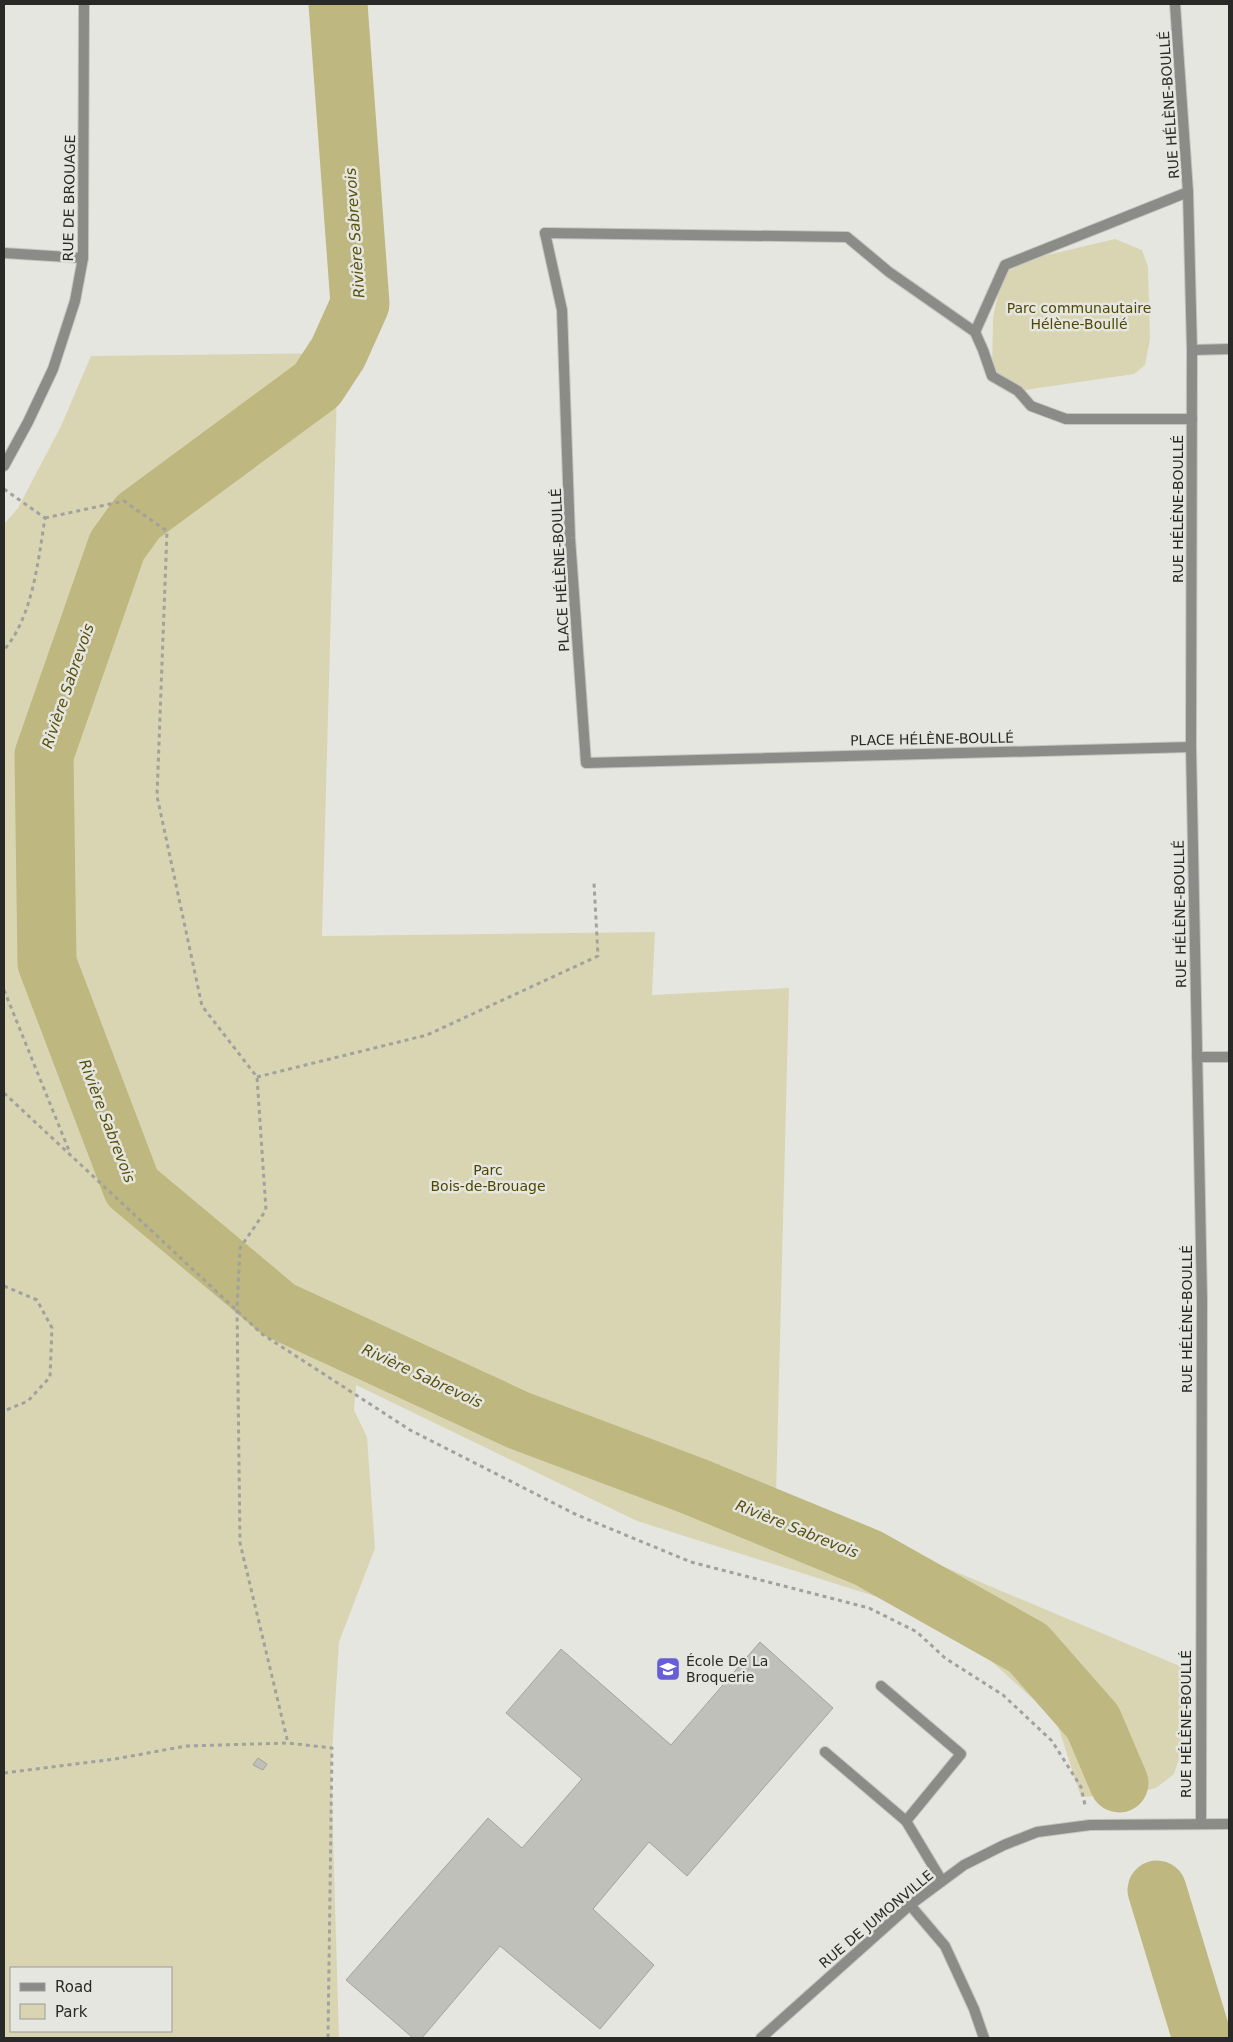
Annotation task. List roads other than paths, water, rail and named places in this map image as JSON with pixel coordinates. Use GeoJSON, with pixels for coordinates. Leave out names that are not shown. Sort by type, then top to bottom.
{"type":"FeatureCollection","features":[{"type":"Feature","properties":{"kind":"street","name":"RUE DE BROUAGE"},"geometry":{"type":"LineString","coordinates":[[4,466],[28,422],[53,369],[75,302],[83,258],[84,4]]}},
{"type":"Feature","properties":{"kind":"street","name":"RUE HÉLÈNE-BOULLÉ"},"geometry":{"type":"LineString","coordinates":[[1176,4],[1188,192],[1192,350],[1191,747],[1202,1299],[1201,1824]]}},
{"type":"Feature","properties":{"kind":"street"},"geometry":{"type":"LineString","coordinates":[[1188,192],[1005,265],[975,332],[992,376],[1018,391],[1031,406],[1066,419],[1192,419]]}},
{"type":"Feature","properties":{"kind":"street","name":"PLACE HÉLÈNE-BOULLÉ"},"geometry":{"type":"LineString","coordinates":[[975,332],[889,272],[847,237],[545,233],[562,310],[570,538],[586,763],[1191,747]]}},
{"type":"Feature","properties":{"kind":"street"},"geometry":{"type":"LineString","coordinates":[[4,253],[83,258]]}},
{"type":"Feature","properties":{"kind":"street"},"geometry":{"type":"LineString","coordinates":[[1192,350],[1229,349]]}},
{"type":"Feature","properties":{"kind":"street"},"geometry":{"type":"LineString","coordinates":[[1196,1057],[1229,1057]]}},
{"type":"Feature","properties":{"kind":"street"},"geometry":{"type":"LineString","coordinates":[[880,1686],[961,1754],[906,1821]]}},
{"type":"Feature","properties":{"kind":"street"},"geometry":{"type":"LineString","coordinates":[[825,1752],[906,1821],[942,1882]]}},
{"type":"Feature","properties":{"kind":"street","name":"RUE DE JUMONVILLE"},"geometry":{"type":"LineString","coordinates":[[761,2038],[910,1905],[964,1865],[1004,1845],[1037,1832],[1090,1825],[1229,1824]]}},
{"type":"Feature","properties":{"kind":"street"},"geometry":{"type":"LineString","coordinates":[[910,1905],[945,1946],[974,2009],[984,2038]]}},
{"type":"Feature","properties":{"kind":"waterway","name":"Rivière Sabrevois"},"geometry":{"type":"LineString","coordinates":[[338,4],[360,304],[338,353],[317,385],[138,517],[117,546],[44,755],[47,963],[132,1187],[279,1310],[518,1420],[693,1486],[868,1558],[1028,1648],[1093,1722],[1119,1783]]}},
{"type":"Feature","properties":{"kind":"waterway","name":"Rivière Sabrevois"},"geometry":{"type":"LineString","coordinates":[[1157,1890],[1202,2038]]}},
{"type":"Feature","properties":{"kind":"place","name":"École De La Broquerie"},"geometry":{"type":"Point","coordinates":[668,1669]}},
{"type":"Feature","properties":{"kind":"park label","name":"Parc communautaire Hélène-Boullé"},"geometry":{"type":"Point","coordinates":[1079,316]}},
{"type":"Feature","properties":{"kind":"park label","name":"Parc Bois-de-Brouage"},"geometry":{"type":"Point","coordinates":[488,1178]}}]}
